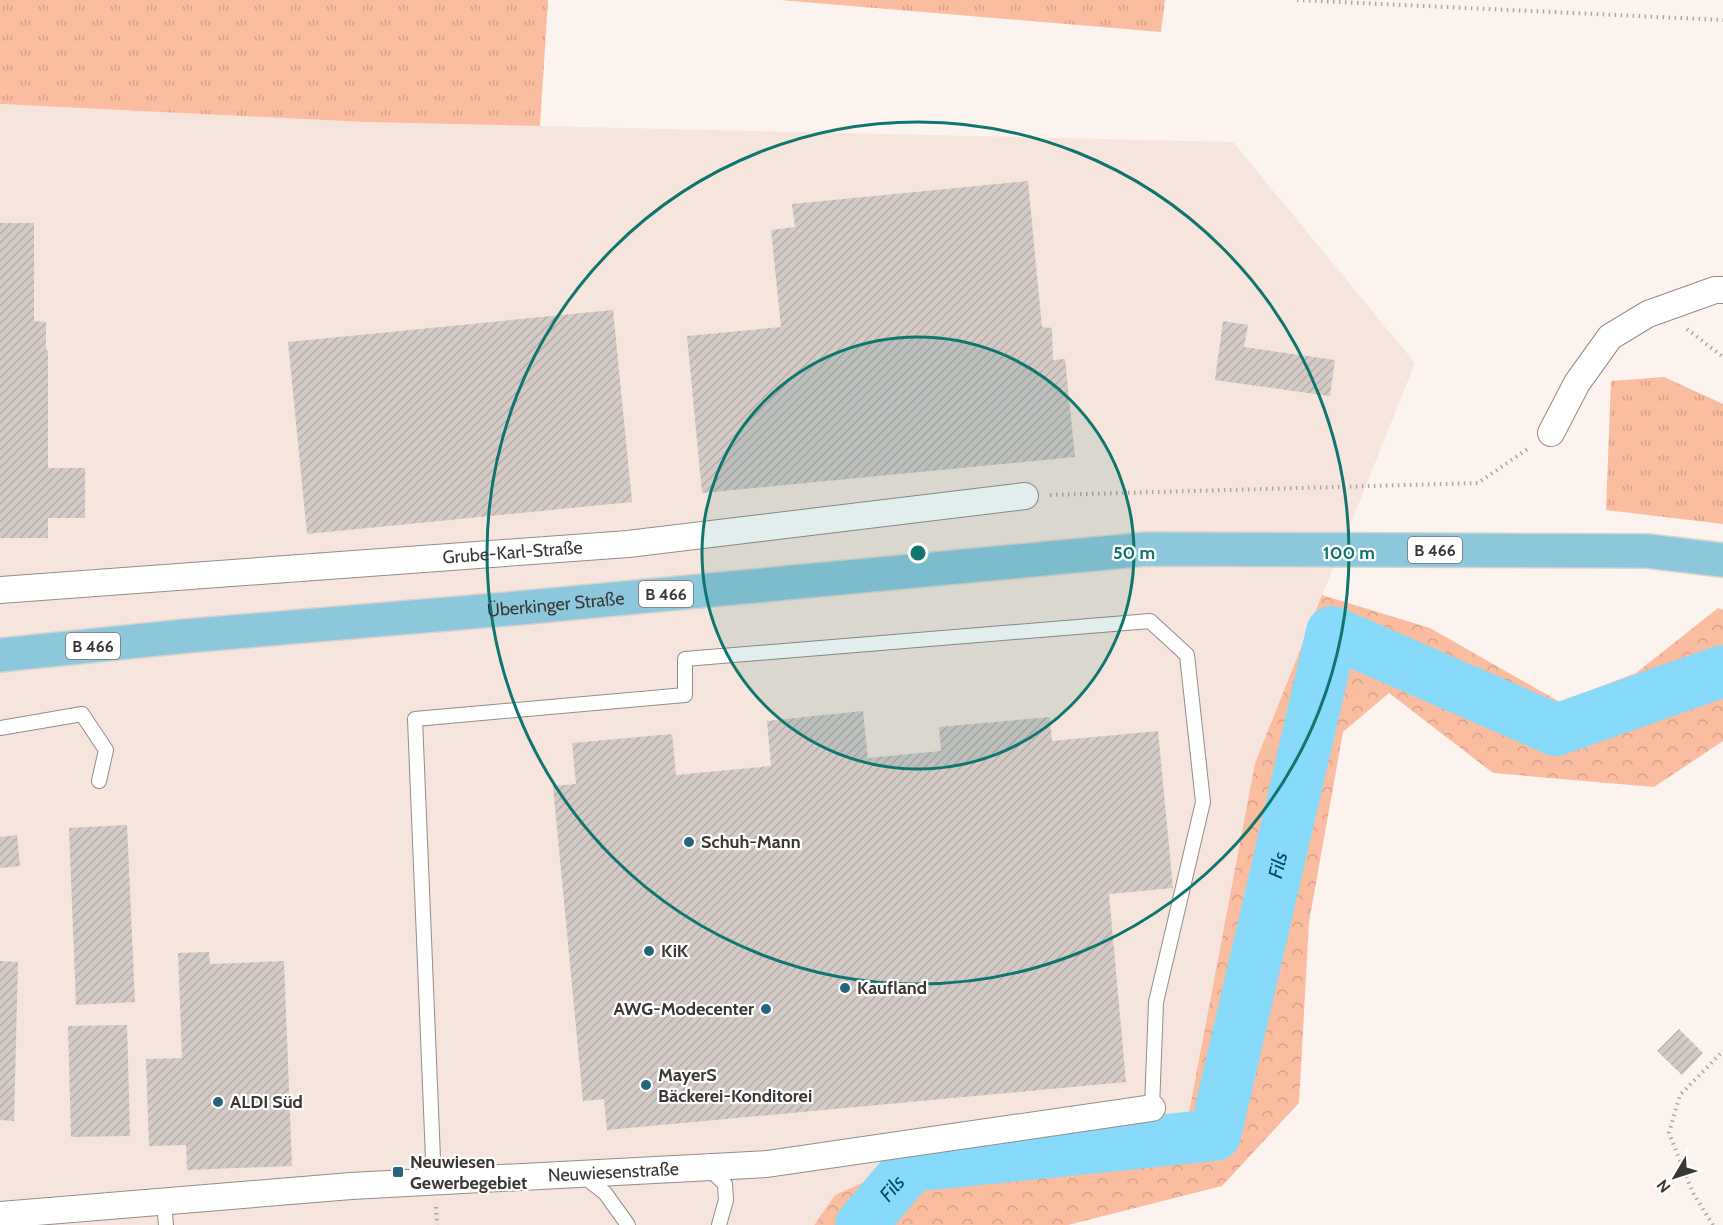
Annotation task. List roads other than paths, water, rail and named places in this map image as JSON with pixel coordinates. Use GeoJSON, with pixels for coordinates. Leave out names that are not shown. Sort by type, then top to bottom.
{"type":"FeatureCollection","features":[{"type":"Feature","properties":{"kind":"main road","name":"Überkinger Straße"},"geometry":{"type":"LineString","coordinates":[[0,655],[186,636],[519,608],[1147,549],[1647,550],[1723,561]]}},
{"type":"Feature","properties":{"kind":"street"},"geometry":{"type":"LineString","coordinates":[[1551,434],[1577,383],[1610,337],[1648,314],[1715,290],[1723,290]]}},
{"type":"Feature","properties":{"kind":"street","name":"Grube-Karl-Straße"},"geometry":{"type":"LineString","coordinates":[[0,590],[628,544],[1025,496]]}},
{"type":"Feature","properties":{"kind":"street","name":"Neuwiesenstraße"},"geometry":{"type":"LineString","coordinates":[[0,1215],[165,1213],[351,1186],[767,1164],[1152,1108]]}},
{"type":"Feature","properties":{"kind":"lane"},"geometry":{"type":"LineString","coordinates":[[434,1183],[415,719],[685,694],[686,659],[1150,621],[1186,655],[1203,802],[1156,1002],[1152,1108]]}},
{"type":"Feature","properties":{"kind":"lane"},"geometry":{"type":"LineString","coordinates":[[0,728],[82,714],[106,750],[99,781]]}},
{"type":"Feature","properties":{"kind":"lane"},"geometry":{"type":"LineString","coordinates":[[708,1167],[725,1184],[726,1200],[719,1225]]}},
{"type":"Feature","properties":{"kind":"lane"},"geometry":{"type":"LineString","coordinates":[[580,1174],[605,1193],[628,1225]]}},
{"type":"Feature","properties":{"kind":"waterway","name":"Fils"},"geometry":{"type":"LineString","coordinates":[[861,1225],[911,1166],[1215,1135],[1332,632],[1556,730],[1723,671]]}},
{"type":"Feature","properties":{"kind":"place","name":"Schuh-Mann"},"geometry":{"type":"Point","coordinates":[689,842]}},
{"type":"Feature","properties":{"kind":"place","name":"KiK"},"geometry":{"type":"Point","coordinates":[649,951]}},
{"type":"Feature","properties":{"kind":"place","name":"Kaufland"},"geometry":{"type":"Point","coordinates":[845,988]}},
{"type":"Feature","properties":{"kind":"place","name":"AWG-Modecenter"},"geometry":{"type":"Point","coordinates":[766,1009]}},
{"type":"Feature","properties":{"kind":"place","name":"MayerS Bäckerei-Konditorei"},"geometry":{"type":"Point","coordinates":[646,1085]}},
{"type":"Feature","properties":{"kind":"place","name":"ALDI Süd"},"geometry":{"type":"Point","coordinates":[218,1102]}},
{"type":"Feature","properties":{"kind":"place","name":"Neuwiesen Gewerbegebiet"},"geometry":{"type":"Point","coordinates":[398,1172]}}]}
